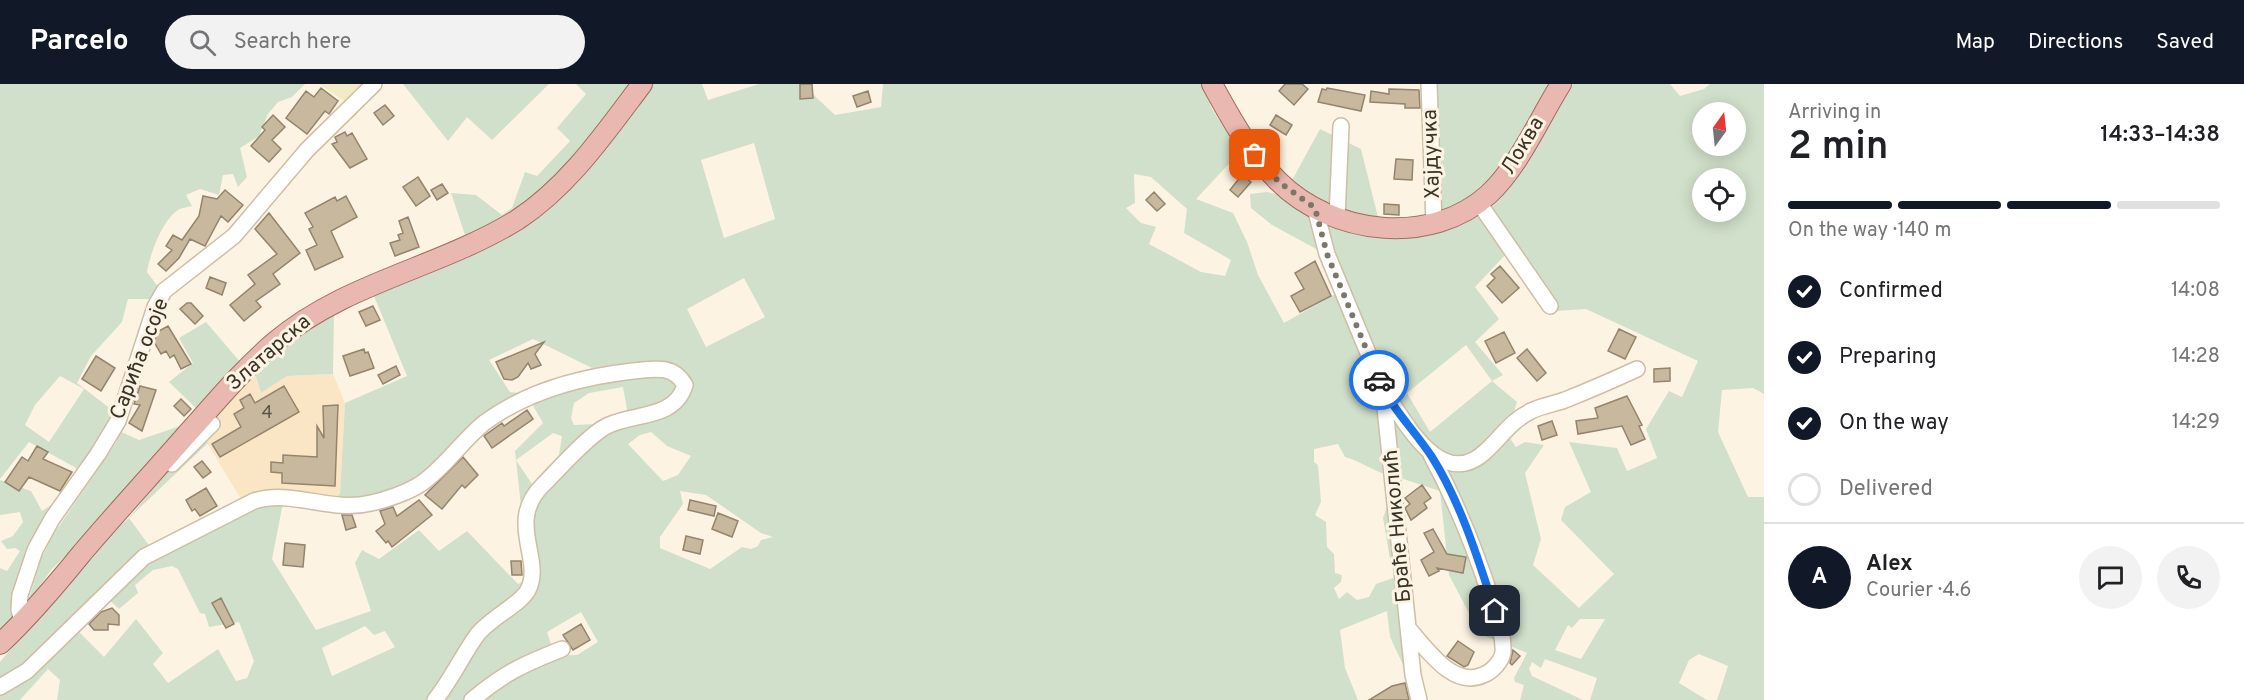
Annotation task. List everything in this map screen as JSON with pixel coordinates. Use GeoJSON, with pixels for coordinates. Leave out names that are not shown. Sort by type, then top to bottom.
{"type":"FeatureCollection","features":[{"type":"Feature","properties":{"kind":"main road","name":"Златарска"},"geometry":{"type":"LineString","coordinates":[[0,644],[23,623],[139,486],[242,374],[273,344],[300,323],[342,298],[498,230],[551,194],[571,174],[642,84]]}},
{"type":"Feature","properties":{"kind":"main road","name":"Локва"},"geometry":{"type":"LineString","coordinates":[[1212,84],[1255,155],[1279,182],[1315,208],[1337,217],[1398,229],[1434,224],[1459,215],[1479,203],[1508,175],[1561,84]]}},
{"type":"Feature","properties":{"kind":"street","name":"Сарића осоје"},"geometry":{"type":"LineString","coordinates":[[23,623],[19,610],[20,595],[35,550],[52,519],[98,454],[118,421],[155,307],[164,291],[234,236],[307,150],[374,84]]}},
{"type":"Feature","properties":{"kind":"street","name":"Хајдучка"},"geometry":{"type":"LineString","coordinates":[[1429,84],[1434,224]]}},
{"type":"Feature","properties":{"kind":"street"},"geometry":{"type":"LineString","coordinates":[[1337,217],[1341,126]]}},
{"type":"Feature","properties":{"kind":"street"},"geometry":{"type":"LineString","coordinates":[[1479,203],[1550,306]]}},
{"type":"Feature","properties":{"kind":"street","name":"Браће Николић"},"geometry":{"type":"LineString","coordinates":[[1315,208],[1327,254],[1383,389],[1431,455],[1469,536],[1501,629],[1503,653],[1498,665],[1485,675],[1462,678],[1448,670],[1408,628]]}},
{"type":"Feature","properties":{"kind":"street","name":"Браће Николић"},"geometry":{"type":"LineString","coordinates":[[1431,455],[1449,463],[1464,464],[1477,459],[1510,424],[1531,411],[1605,385],[1637,369]]}},
{"type":"Feature","properties":{"kind":"street"},"geometry":{"type":"LineString","coordinates":[[0,687],[27,670],[144,557],[254,501],[270,496],[338,507],[371,503],[421,484],[483,424],[513,403],[578,380],[650,370],[668,370],[678,374],[685,385],[681,396],[668,407],[647,416],[607,426],[540,488],[529,506],[525,526],[532,580],[527,592],[495,616],[478,635],[435,700]]}},
{"type":"Feature","properties":{"kind":"street","name":"Браће Николић"},"geometry":{"type":"LineString","coordinates":[[1383,389],[1413,675],[1419,700]]}},
{"type":"Feature","properties":{"kind":"street"},"geometry":{"type":"LineString","coordinates":[[139,486],[146,487],[212,424]]}},
{"type":"Feature","properties":{"kind":"street"},"geometry":{"type":"LineString","coordinates":[[472,700],[498,677],[562,649]]}},
{"type":"Feature","properties":{"kind":"shaded area"},"geometry":{"type":"Polygon","coordinates":[[[255,373],[261,393],[287,376],[333,374],[345,403],[340,494],[334,498],[242,501],[200,431],[255,373]]]}},
{"type":"Feature","properties":{"kind":"green space"},"geometry":{"type":"Polygon","coordinates":[[[0,84],[305,84],[292,97],[278,102],[268,114],[259,136],[240,148],[247,177],[238,187],[233,174],[223,175],[219,195],[200,189],[186,195],[192,206],[179,209],[172,215],[162,230],[151,256],[147,272],[159,288],[154,299],[128,299],[122,322],[91,356],[77,383],[116,413],[92,466],[78,469],[29,442],[0,479],[0,84]],[[60,376],[35,405],[25,425],[49,442],[84,389],[60,376]]]}},
{"type":"Feature","properties":{"kind":"green space"},"geometry":{"type":"Polygon","coordinates":[[[403,84],[549,84],[492,140],[467,117],[448,141],[403,84]]]}},
{"type":"Feature","properties":{"kind":"green space"},"geometry":{"type":"Polygon","coordinates":[[[576,84],[635,84],[600,131],[527,205],[466,238],[451,193],[476,195],[502,215],[512,208],[525,172],[537,176],[570,141],[557,128],[586,94],[576,84]]]}},
{"type":"Feature","properties":{"kind":"green space"},"geometry":{"type":"Polygon","coordinates":[[[653,84],[702,84],[708,100],[759,84],[802,84],[835,115],[881,107],[883,84],[1202,84],[1212,109],[1240,152],[1196,199],[1233,213],[1247,242],[1258,275],[1284,323],[1337,293],[1320,251],[1272,225],[1251,208],[1250,194],[1267,192],[1281,195],[1310,217],[1396,235],[1486,207],[1573,84],[1670,84],[1680,96],[1704,89],[1710,84],[1764,84],[1764,394],[1753,388],[1722,390],[1718,432],[1748,497],[1764,497],[1764,700],[1717,700],[1728,666],[1699,654],[1689,660],[1679,683],[1707,700],[1590,700],[1597,678],[1545,659],[1541,668],[1532,662],[1529,669],[1532,676],[1583,700],[1520,700],[1524,685],[1515,682],[1514,678],[1527,653],[1480,634],[1449,575],[1440,491],[1397,477],[1405,563],[1390,559],[1383,518],[1389,501],[1388,475],[1345,457],[1338,444],[1314,449],[1314,462],[1318,465],[1321,502],[1315,515],[1326,522],[1327,547],[1334,554],[1335,573],[1342,575],[1341,582],[1334,588],[1339,599],[1347,592],[1357,600],[1369,597],[1376,584],[1393,578],[1408,592],[1411,626],[1405,669],[1390,637],[1387,611],[1340,630],[1345,668],[1358,700],[57,700],[60,680],[48,669],[20,700],[0,700],[0,662],[109,535],[129,518],[151,548],[242,501],[334,498],[340,494],[345,403],[407,376],[374,296],[436,271],[506,237],[558,200],[653,84]],[[754,143],[701,160],[724,238],[775,219],[754,143]],[[1134,174],[1135,203],[1126,208],[1141,223],[1156,227],[1149,244],[1201,272],[1225,276],[1231,260],[1184,233],[1187,209],[1151,177],[1134,174]],[[1508,252],[1475,287],[1499,319],[1475,342],[1503,375],[1492,381],[1517,402],[1507,434],[1516,447],[1525,442],[1544,445],[1525,473],[1541,539],[1533,565],[1579,608],[1614,574],[1561,520],[1565,507],[1591,492],[1569,442],[1617,448],[1627,471],[1657,458],[1646,429],[1669,391],[1682,397],[1698,361],[1586,309],[1556,311],[1508,252]],[[744,278],[687,309],[706,347],[765,317],[744,278]],[[533,339],[489,360],[510,392],[527,394],[539,383],[592,368],[533,339]],[[1466,345],[1407,393],[1430,432],[1492,381],[1466,345]],[[623,387],[589,393],[574,403],[571,418],[574,425],[597,424],[628,415],[623,387]],[[527,395],[443,455],[417,479],[373,508],[283,503],[272,559],[316,630],[371,611],[355,563],[362,550],[379,559],[419,530],[439,551],[467,531],[518,584],[529,579],[515,451],[543,423],[527,395]],[[651,432],[640,435],[628,444],[663,481],[678,475],[691,456],[667,446],[651,432]],[[553,433],[516,460],[534,487],[563,461],[559,455],[562,436],[553,433]],[[680,491],[683,504],[660,537],[660,548],[710,569],[742,547],[751,549],[758,546],[761,540],[773,537],[761,533],[706,495],[680,491]],[[172,566],[153,570],[135,585],[138,593],[119,609],[101,592],[69,622],[104,657],[136,619],[163,653],[153,664],[168,683],[218,649],[236,681],[247,678],[254,661],[239,622],[209,627],[205,614],[200,613],[178,569],[172,566]],[[581,612],[547,632],[555,656],[577,655],[598,642],[581,612]],[[1580,619],[1572,628],[1568,625],[1555,650],[1581,659],[1605,619],[1580,619]],[[365,626],[322,648],[332,676],[395,647],[385,631],[374,635],[365,626]]]}},
{"type":"Feature","properties":{"kind":"green space"},"geometry":{"type":"Polygon","coordinates":[[[1433,84],[1555,84],[1523,136],[1484,190],[1439,215],[1433,84]]]}},
{"type":"Feature","properties":{"kind":"green space"},"geometry":{"type":"Polygon","coordinates":[[[1320,129],[1361,149],[1378,217],[1343,210],[1291,182],[1320,129]]]}},
{"type":"Feature","properties":{"kind":"green space"},"geometry":{"type":"Polygon","coordinates":[[[334,312],[333,374],[287,376],[261,393],[255,373],[294,338],[334,312]]]}},
{"type":"Feature","properties":{"kind":"green space"},"geometry":{"type":"Polygon","coordinates":[[[206,322],[242,364],[200,412],[169,382],[193,363],[179,338],[206,322]]]}},
{"type":"Feature","properties":{"kind":"green space"},"geometry":{"type":"Polygon","coordinates":[[[189,423],[113,510],[52,569],[28,602],[41,559],[53,535],[117,441],[119,431],[139,440],[189,423]]]}},
{"type":"Feature","properties":{"kind":"green space"},"geometry":{"type":"Polygon","coordinates":[[[200,431],[208,443],[129,518],[200,431]]]}},
{"type":"Feature","properties":{"kind":"green space"},"geometry":{"type":"Polygon","coordinates":[[[0,480],[31,491],[42,511],[61,498],[42,537],[15,618],[0,634],[0,568],[7,571],[20,551],[15,548],[7,549],[1,541],[13,536],[23,522],[20,512],[0,515],[0,480]]]}},
{"type":"Feature","properties":{"kind":"sand"},"geometry":{"type":"Polygon","coordinates":[[[319,84],[365,84],[346,102],[319,84]]]}},
{"type":"Feature","properties":{"kind":"building"},"geometry":{"type":"Polygon","coordinates":[[[800,84],[812,84],[813,98],[800,99],[800,84]]]}},
{"type":"Feature","properties":{"kind":"building"},"geometry":{"type":"Polygon","coordinates":[[[1285,84],[1302,84],[1308,89],[1294,105],[1279,91],[1285,84]]]}},
{"type":"Feature","properties":{"kind":"building"},"geometry":{"type":"Polygon","coordinates":[[[321,88],[338,101],[329,114],[325,111],[307,134],[286,118],[306,91],[314,97],[321,88]]]}},
{"type":"Feature","properties":{"kind":"building"},"geometry":{"type":"Polygon","coordinates":[[[1322,89],[1365,95],[1361,111],[1318,102],[1322,89]]]}},
{"type":"Feature","properties":{"kind":"building"},"geometry":{"type":"Polygon","coordinates":[[[1389,89],[1419,90],[1420,108],[1405,108],[1405,104],[1370,102],[1371,91],[1389,94],[1389,89]]]}},
{"type":"Feature","properties":{"kind":"building"},"geometry":{"type":"Polygon","coordinates":[[[868,91],[871,102],[857,107],[853,96],[868,91]]]}},
{"type":"Feature","properties":{"kind":"building"},"geometry":{"type":"Polygon","coordinates":[[[385,105],[394,116],[383,125],[374,113],[385,105]]]}},
{"type":"Feature","properties":{"kind":"building"},"geometry":{"type":"Polygon","coordinates":[[[273,115],[285,127],[272,140],[281,149],[269,162],[251,146],[265,130],[262,127],[273,115]]]}},
{"type":"Feature","properties":{"kind":"building"},"geometry":{"type":"Polygon","coordinates":[[[1276,115],[1292,125],[1286,135],[1270,125],[1276,115]]]}},
{"type":"Feature","properties":{"kind":"building"},"geometry":{"type":"Polygon","coordinates":[[[345,132],[347,136],[352,133],[367,159],[350,168],[332,144],[337,142],[335,137],[345,132]]]}},
{"type":"Feature","properties":{"kind":"building"},"geometry":{"type":"Polygon","coordinates":[[[1396,159],[1413,160],[1412,180],[1394,179],[1396,159]]]}},
{"type":"Feature","properties":{"kind":"building"},"geometry":{"type":"Polygon","coordinates":[[[1242,175],[1251,182],[1238,197],[1230,190],[1242,175]]]}},
{"type":"Feature","properties":{"kind":"building"},"geometry":{"type":"Polygon","coordinates":[[[418,177],[430,196],[416,206],[403,187],[418,177]]]}},
{"type":"Feature","properties":{"kind":"building"},"geometry":{"type":"Polygon","coordinates":[[[442,184],[448,193],[437,200],[431,190],[442,184]]]}},
{"type":"Feature","properties":{"kind":"building"},"geometry":{"type":"Polygon","coordinates":[[[225,190],[243,205],[228,222],[221,216],[205,246],[190,239],[179,258],[166,271],[158,264],[172,250],[166,246],[173,235],[182,240],[199,216],[203,196],[217,199],[225,190]]]}},
{"type":"Feature","properties":{"kind":"building"},"geometry":{"type":"Polygon","coordinates":[[[1154,192],[1165,204],[1157,211],[1146,200],[1154,192]]]}},
{"type":"Feature","properties":{"kind":"building"},"geometry":{"type":"Polygon","coordinates":[[[346,196],[357,217],[331,231],[343,257],[315,270],[306,250],[317,245],[309,229],[313,227],[305,213],[335,197],[337,201],[346,196]]]}},
{"type":"Feature","properties":{"kind":"building"},"geometry":{"type":"Polygon","coordinates":[[[1384,204],[1399,205],[1399,215],[1384,214],[1384,204]]]}},
{"type":"Feature","properties":{"kind":"building"},"geometry":{"type":"Polygon","coordinates":[[[269,213],[300,253],[273,274],[280,284],[256,301],[261,307],[244,321],[230,305],[255,284],[248,275],[277,254],[255,229],[269,213]]]}},
{"type":"Feature","properties":{"kind":"building"},"geometry":{"type":"Polygon","coordinates":[[[408,217],[419,247],[395,256],[390,243],[400,240],[398,235],[403,233],[399,221],[408,217]]]}},
{"type":"Feature","properties":{"kind":"building"},"geometry":{"type":"Polygon","coordinates":[[[1315,261],[1331,296],[1300,312],[1291,296],[1304,289],[1295,273],[1315,261]]]}},
{"type":"Feature","properties":{"kind":"building"},"geometry":{"type":"Polygon","coordinates":[[[1500,266],[1519,288],[1502,303],[1487,286],[1495,278],[1491,274],[1500,266]]]}},
{"type":"Feature","properties":{"kind":"building"},"geometry":{"type":"Polygon","coordinates":[[[210,277],[226,283],[222,295],[206,288],[210,277]]]}},
{"type":"Feature","properties":{"kind":"building"},"geometry":{"type":"Polygon","coordinates":[[[187,303],[191,303],[203,316],[195,324],[180,309],[187,303]]]}},
{"type":"Feature","properties":{"kind":"building"},"geometry":{"type":"Polygon","coordinates":[[[373,306],[380,320],[366,326],[359,312],[373,306]]]}},
{"type":"Feature","properties":{"kind":"building"},"geometry":{"type":"Polygon","coordinates":[[[168,326],[191,364],[181,369],[174,355],[170,358],[166,351],[161,354],[154,342],[157,332],[168,326]]]}},
{"type":"Feature","properties":{"kind":"building"},"geometry":{"type":"Polygon","coordinates":[[[1619,329],[1636,337],[1625,359],[1608,351],[1619,329]]]}},
{"type":"Feature","properties":{"kind":"building"},"geometry":{"type":"Polygon","coordinates":[[[1504,332],[1515,353],[1496,363],[1485,341],[1504,332]]]}},
{"type":"Feature","properties":{"kind":"building"},"geometry":{"type":"Polygon","coordinates":[[[544,342],[535,354],[541,365],[531,369],[528,363],[518,377],[512,380],[504,379],[496,362],[544,342]]]}},
{"type":"Feature","properties":{"kind":"building"},"geometry":{"type":"Polygon","coordinates":[[[364,349],[365,353],[368,352],[374,368],[350,376],[343,356],[364,349]]]}},
{"type":"Feature","properties":{"kind":"building"},"geometry":{"type":"Polygon","coordinates":[[[1527,349],[1546,373],[1537,381],[1517,358],[1527,349]]]}},
{"type":"Feature","properties":{"kind":"building"},"geometry":{"type":"Polygon","coordinates":[[[96,356],[115,368],[101,391],[82,379],[96,356]]]}},
{"type":"Feature","properties":{"kind":"building"},"geometry":{"type":"Polygon","coordinates":[[[396,366],[400,375],[383,384],[378,375],[396,366]]]}},
{"type":"Feature","properties":{"kind":"building"},"geometry":{"type":"Polygon","coordinates":[[[1670,368],[1670,381],[1654,382],[1654,369],[1670,368]]]}},
{"type":"Feature","properties":{"kind":"building"},"geometry":{"type":"Polygon","coordinates":[[[140,386],[156,390],[142,431],[129,423],[140,405],[134,404],[140,386]]]}},
{"type":"Feature","properties":{"kind":"building"},"geometry":{"type":"Polygon","coordinates":[[[284,386],[299,412],[220,457],[212,444],[241,427],[234,414],[244,408],[240,400],[250,394],[255,403],[284,386]]]}},
{"type":"Feature","properties":{"kind":"building"},"geometry":{"type":"Polygon","coordinates":[[[1627,396],[1642,425],[1639,426],[1645,439],[1631,445],[1622,426],[1578,434],[1576,421],[1598,418],[1595,408],[1627,396]]]}},
{"type":"Feature","properties":{"kind":"building"},"geometry":{"type":"Polygon","coordinates":[[[181,399],[191,409],[184,416],[174,406],[181,399]]]}},
{"type":"Feature","properties":{"kind":"building"},"geometry":{"type":"Polygon","coordinates":[[[338,405],[335,486],[282,483],[282,473],[271,472],[271,462],[283,463],[283,455],[317,457],[317,426],[324,438],[323,406],[338,405]]]}},
{"type":"Feature","properties":{"kind":"building"},"geometry":{"type":"Polygon","coordinates":[[[527,410],[533,419],[492,448],[484,436],[502,423],[504,426],[527,410]]]}},
{"type":"Feature","properties":{"kind":"building"},"geometry":{"type":"Polygon","coordinates":[[[1552,421],[1557,435],[1542,440],[1538,426],[1552,421]]]}},
{"type":"Feature","properties":{"kind":"building"},"geometry":{"type":"Polygon","coordinates":[[[37,446],[48,452],[43,459],[72,472],[60,491],[29,477],[19,491],[5,482],[22,457],[28,461],[37,446]]]}},
{"type":"Feature","properties":{"kind":"building"},"geometry":{"type":"Polygon","coordinates":[[[463,457],[478,475],[465,488],[462,485],[442,509],[425,495],[463,457]]]}},
{"type":"Feature","properties":{"kind":"building"},"geometry":{"type":"Polygon","coordinates":[[[202,461],[211,472],[203,478],[194,467],[202,461]]]}},
{"type":"Feature","properties":{"kind":"building"},"geometry":{"type":"Polygon","coordinates":[[[1422,485],[1431,498],[1424,503],[1427,508],[1411,520],[1405,508],[1410,504],[1405,498],[1422,485]]]}},
{"type":"Feature","properties":{"kind":"building"},"geometry":{"type":"Polygon","coordinates":[[[206,488],[217,506],[200,516],[195,509],[192,511],[186,500],[206,488]]]}},
{"type":"Feature","properties":{"kind":"building"},"geometry":{"type":"Polygon","coordinates":[[[419,500],[432,515],[392,547],[388,541],[386,543],[376,531],[385,524],[380,511],[393,507],[397,516],[419,500]]]}},
{"type":"Feature","properties":{"kind":"building"},"geometry":{"type":"Polygon","coordinates":[[[690,500],[716,506],[714,516],[688,510],[690,500]]]}},
{"type":"Feature","properties":{"kind":"building"},"geometry":{"type":"Polygon","coordinates":[[[718,513],[738,521],[732,537],[712,529],[718,513]]]}},
{"type":"Feature","properties":{"kind":"building"},"geometry":{"type":"Polygon","coordinates":[[[342,515],[352,515],[356,527],[346,530],[342,515]]]}},
{"type":"Feature","properties":{"kind":"building"},"geometry":{"type":"Polygon","coordinates":[[[1433,529],[1447,554],[1466,557],[1463,573],[1437,568],[1439,571],[1429,576],[1421,560],[1434,552],[1424,533],[1433,529]]]}},
{"type":"Feature","properties":{"kind":"building"},"geometry":{"type":"Polygon","coordinates":[[[686,536],[703,540],[700,554],[683,550],[686,536]]]}},
{"type":"Feature","properties":{"kind":"building"},"geometry":{"type":"Polygon","coordinates":[[[285,543],[305,545],[303,567],[283,565],[285,543]]]}},
{"type":"Feature","properties":{"kind":"building"},"geometry":{"type":"Polygon","coordinates":[[[511,561],[521,561],[522,575],[512,575],[511,561]]]}},
{"type":"Feature","properties":{"kind":"building"},"geometry":{"type":"Polygon","coordinates":[[[221,598],[234,624],[226,628],[212,603],[221,598]]]}},
{"type":"Feature","properties":{"kind":"building"},"geometry":{"type":"Polygon","coordinates":[[[112,608],[119,615],[119,625],[108,624],[108,630],[94,630],[89,624],[101,612],[112,608]]]}},
{"type":"Feature","properties":{"kind":"building"},"geometry":{"type":"Polygon","coordinates":[[[581,624],[590,640],[573,650],[563,635],[581,624]]]}},
{"type":"Feature","properties":{"kind":"building"},"geometry":{"type":"Polygon","coordinates":[[[1458,641],[1474,652],[1468,665],[1464,667],[1447,656],[1458,641]]]}},
{"type":"Feature","properties":{"kind":"building"},"geometry":{"type":"Polygon","coordinates":[[[1513,650],[1520,656],[1512,665],[1510,663],[1513,650]]]}},
{"type":"Feature","properties":{"kind":"building"},"geometry":{"type":"Polygon","coordinates":[[[1405,683],[1409,700],[1369,700],[1392,686],[1405,683]]]}},
{"type":"Feature","properties":{"kind":"way so far"},"geometry":{"type":"LineString","coordinates":[[1255,155],[1279,182],[1315,208],[1327,254],[1379,380]]}},
{"type":"Feature","properties":{"kind":"route"},"geometry":{"type":"LineString","coordinates":[[1379,380],[1404,421],[1431,455],[1445,481],[1480,563],[1495,611]]}}]}
